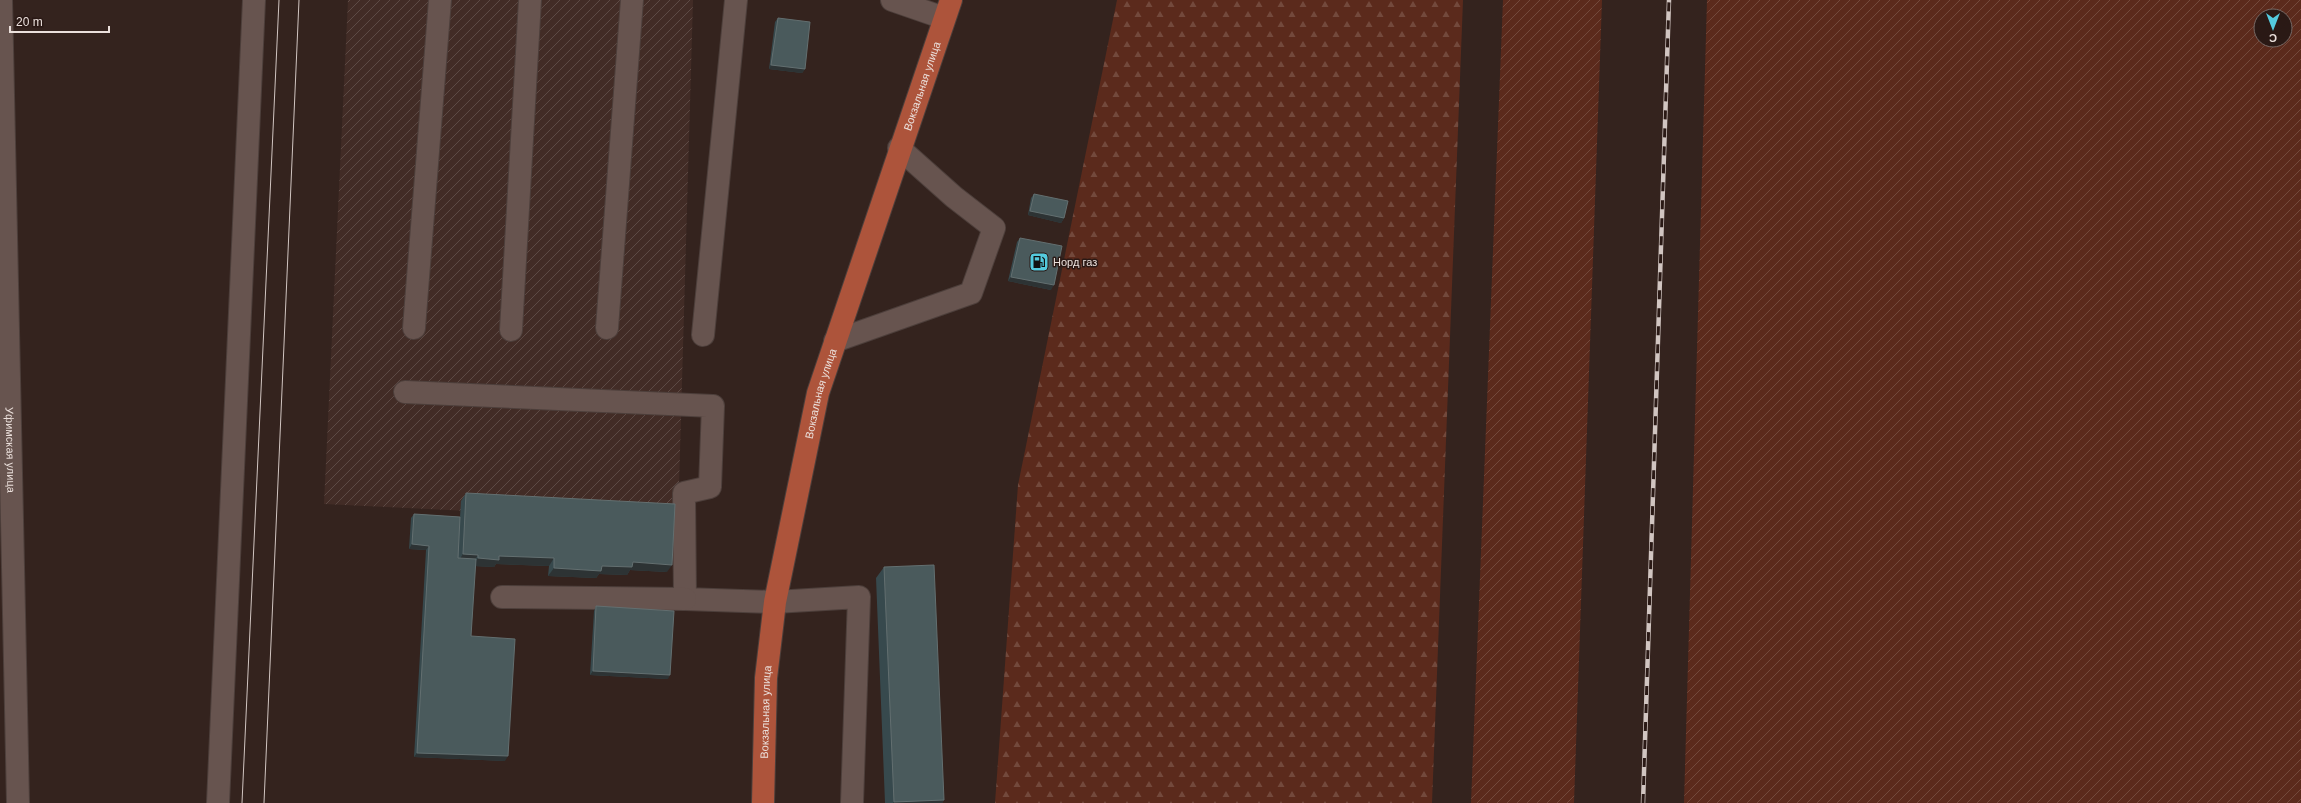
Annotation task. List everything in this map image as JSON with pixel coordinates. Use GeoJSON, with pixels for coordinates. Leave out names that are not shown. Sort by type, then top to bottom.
{"type":"FeatureCollection","features":[{"type":"Feature","properties":{"kind":"main road","name":"Вокзальная улица"},"geometry":{"type":"LineString","coordinates":[[763,803],[766,678],[775,602],[818,393],[899,148],[948,9]]}},
{"type":"Feature","properties":{"kind":"street","name":"Уфимская улица"},"geometry":{"type":"LineString","coordinates":[[1,0],[6,544],[18,803]]}},
{"type":"Feature","properties":{"kind":"street"},"geometry":{"type":"LineString","coordinates":[[218,803],[254,0]]}},
{"type":"Feature","properties":{"kind":"street"},"geometry":{"type":"LineString","coordinates":[[414,328],[440,0]]}},
{"type":"Feature","properties":{"kind":"street"},"geometry":{"type":"LineString","coordinates":[[511,330],[530,0]]}},
{"type":"Feature","properties":{"kind":"street"},"geometry":{"type":"LineString","coordinates":[[607,328],[632,0]]}},
{"type":"Feature","properties":{"kind":"street"},"geometry":{"type":"LineString","coordinates":[[703,335],[736,0]]}},
{"type":"Feature","properties":{"kind":"street"},"geometry":{"type":"LineString","coordinates":[[892,0],[948,9]]}},
{"type":"Feature","properties":{"kind":"street"},"geometry":{"type":"LineString","coordinates":[[836,341],[971,293],[994,228],[954,197],[899,148]]}},
{"type":"Feature","properties":{"kind":"street"},"geometry":{"type":"LineString","coordinates":[[405,392],[713,406],[710,487],[684,493],[685,599]]}},
{"type":"Feature","properties":{"kind":"street"},"geometry":{"type":"LineString","coordinates":[[502,597],[685,599],[775,602],[859,597],[852,803]]}},
{"type":"Feature","properties":{"kind":"shaded area"},"geometry":{"type":"Polygon","coordinates":[[[348,0],[693,0],[678,521],[324,504],[348,0]]]}},
{"type":"Feature","properties":{"kind":"green space"},"geometry":{"type":"Polygon","coordinates":[[[1117,0],[1463,0],[1432,803],[995,803],[1018,485],[1117,0]]]}},
{"type":"Feature","properties":{"kind":"green space"},"geometry":{"type":"Polygon","coordinates":[[[1503,0],[1602,0],[1574,803],[1471,803],[1503,0]]]}},
{"type":"Feature","properties":{"kind":"green space"},"geometry":{"type":"Polygon","coordinates":[[[1707,0],[2301,0],[2301,803],[1684,803],[1707,0]]]}},
{"type":"Feature","properties":{"kind":"building"},"geometry":{"type":"Polygon","coordinates":[[[778,18],[810,22],[805,69],[771,65],[778,18]]]}},
{"type":"Feature","properties":{"kind":"building"},"geometry":{"type":"Polygon","coordinates":[[[1034,194],[1068,201],[1064,218],[1030,211],[1034,194]]]}},
{"type":"Feature","properties":{"kind":"building"},"geometry":{"type":"Polygon","coordinates":[[[1020,238],[1062,246],[1054,285],[1011,277],[1020,238]]]}},
{"type":"Feature","properties":{"kind":"building"},"geometry":{"type":"Polygon","coordinates":[[[466,493],[675,504],[672,565],[633,562],[632,567],[602,566],[601,571],[554,568],[554,558],[499,556],[499,560],[478,558],[478,555],[463,554],[466,493]]]}},
{"type":"Feature","properties":{"kind":"building"},"geometry":{"type":"Polygon","coordinates":[[[414,514],[460,517],[458,558],[476,559],[471,636],[515,639],[508,756],[417,753],[429,546],[412,544],[414,514]]]}},
{"type":"Feature","properties":{"kind":"building"},"geometry":{"type":"Polygon","coordinates":[[[934,565],[944,800],[894,802],[884,567],[934,565]]]}},
{"type":"Feature","properties":{"kind":"building"},"geometry":{"type":"Polygon","coordinates":[[[596,606],[674,611],[670,675],[593,671],[596,606]]]}},
{"type":"Feature","properties":{"kind":"tram line"},"geometry":{"type":"LineString","coordinates":[[242,803],[279,0]]}},
{"type":"Feature","properties":{"kind":"tram line"},"geometry":{"type":"LineString","coordinates":[[264,803],[299,0]]}},
{"type":"Feature","properties":{"kind":"railway"},"geometry":{"type":"LineString","coordinates":[[1643,803],[1669,0]]}},
{"type":"Feature","properties":{"kind":"place","name":"Норд газ"},"geometry":{"type":"Point","coordinates":[1039,262]}}]}
